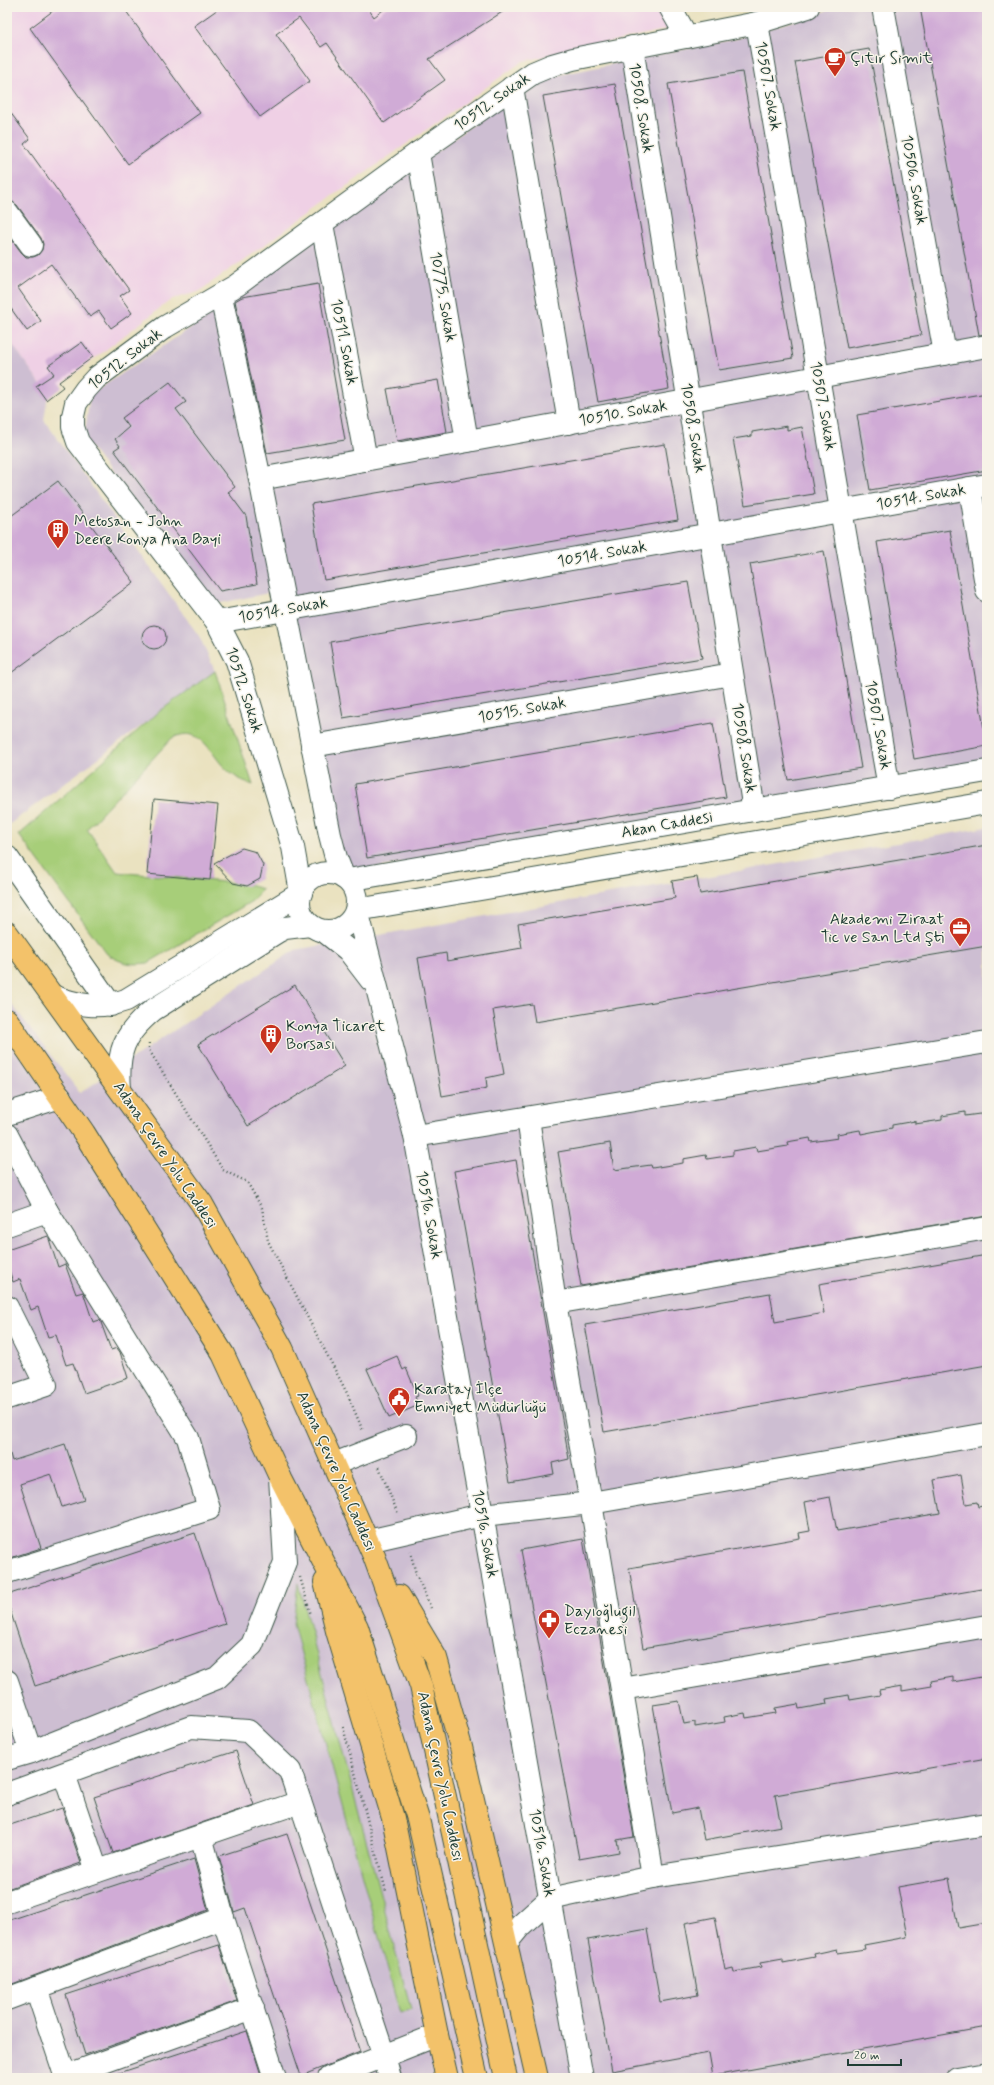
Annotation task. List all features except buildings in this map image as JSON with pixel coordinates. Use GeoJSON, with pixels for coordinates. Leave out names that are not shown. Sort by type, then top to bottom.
{"type":"FeatureCollection","features":[{"type":"Feature","properties":{"kind":"highway","name":"Adana Çevre Yolu Caddesi"},"geometry":{"type":"LineString","coordinates":[[7,933],[202,1204],[282,1348],[334,1464],[371,1549],[421,1686],[506,2078]]}},
{"type":"Feature","properties":{"kind":"highway","name":"Adana Çevre Yolu Caddesi"},"geometry":{"type":"LineString","coordinates":[[7,1020],[60,1097],[223,1354],[280,1477],[357,1626],[418,1819],[477,2078]]}},
{"type":"Feature","properties":{"kind":"highway"},"geometry":{"type":"LineString","coordinates":[[316,1547],[337,1631],[394,1818],[437,2036],[447,2078]]}},
{"type":"Feature","properties":{"kind":"highway"},"geometry":{"type":"LineString","coordinates":[[371,1549],[436,1658],[461,1747],[537,2078]]}},
{"type":"Feature","properties":{"kind":"street"},"geometry":{"type":"LineString","coordinates":[[670,7],[688,37]]}},
{"type":"Feature","properties":{"kind":"street","name":"10512. Sokak"},"geometry":{"type":"LineString","coordinates":[[301,893],[293,847],[237,662],[217,622],[78,442],[73,427],[73,416],[76,403],[96,378],[165,328],[221,296],[533,73],[552,64],[757,23],[808,7]]}},
{"type":"Feature","properties":{"kind":"street","name":"10506. Sokak"},"geometry":{"type":"LineString","coordinates":[[883,7],[945,354]]}},
{"type":"Feature","properties":{"kind":"street","name":"10507. Sokak"},"geometry":{"type":"LineString","coordinates":[[757,23],[889,788]]}},
{"type":"Feature","properties":{"kind":"street","name":"10508. Sokak"},"geometry":{"type":"LineString","coordinates":[[632,47],[754,810]]}},
{"type":"Feature","properties":{"kind":"street"},"geometry":{"type":"LineString","coordinates":[[512,87],[569,423]]}},
{"type":"Feature","properties":{"kind":"street","name":"10775. Sokak"},"geometry":{"type":"LineString","coordinates":[[418,154],[467,441]]}},
{"type":"Feature","properties":{"kind":"street"},"geometry":{"type":"LineString","coordinates":[[7,212],[31,245]]}},
{"type":"Feature","properties":{"kind":"street","name":"10511. Sokak"},"geometry":{"type":"LineString","coordinates":[[322,224],[366,460]]}},
{"type":"Feature","properties":{"kind":"street"},"geometry":{"type":"LineString","coordinates":[[120,1089],[119,1068],[122,1051],[129,1033],[139,1021],[153,1010],[285,928],[317,928],[334,931],[342,928],[353,918],[356,910],[357,896],[346,879],[333,846],[260,479],[221,296]]}},
{"type":"Feature","properties":{"kind":"street","name":"10510. Sokak"},"geometry":{"type":"LineString","coordinates":[[260,479],[987,346]]}},
{"type":"Feature","properties":{"kind":"street"},"geometry":{"type":"LineString","coordinates":[[978,487],[987,592]]}},
{"type":"Feature","properties":{"kind":"street","name":"10514. Sokak"},"geometry":{"type":"LineString","coordinates":[[217,622],[978,487]]}},
{"type":"Feature","properties":{"kind":"street","name":"10515. Sokak"},"geometry":{"type":"LineString","coordinates":[[312,746],[732,674]]}},
{"type":"Feature","properties":{"kind":"street","name":"Akan Caddesi"},"geometry":{"type":"LineString","coordinates":[[346,879],[987,771]]}},
{"type":"Feature","properties":{"kind":"street","name":"Akan Caddesi"},"geometry":{"type":"LineString","coordinates":[[356,910],[987,803]]}},
{"type":"Feature","properties":{"kind":"street"},"geometry":{"type":"LineString","coordinates":[[7,857],[111,1005]]}},
{"type":"Feature","properties":{"kind":"street"},"geometry":{"type":"LineString","coordinates":[[346,879],[331,873],[317,875],[308,881],[301,893],[300,908],[304,917],[348,950],[379,993]]}},
{"type":"Feature","properties":{"kind":"street"},"geometry":{"type":"LineString","coordinates":[[53,996],[80,1005],[111,1005],[139,994],[301,893]]}},
{"type":"Feature","properties":{"kind":"street","name":"10516. Sokak"},"geometry":{"type":"LineString","coordinates":[[356,910],[379,993],[415,1136],[582,2078]]}},
{"type":"Feature","properties":{"kind":"street"},"geometry":{"type":"LineString","coordinates":[[415,1136],[987,1042]]}},
{"type":"Feature","properties":{"kind":"street"},"geometry":{"type":"LineString","coordinates":[[7,1114],[60,1097]]}},
{"type":"Feature","properties":{"kind":"street"},"geometry":{"type":"LineString","coordinates":[[528,1118],[555,1303],[591,1503],[653,1877]]}},
{"type":"Feature","properties":{"kind":"street"},"geometry":{"type":"LineString","coordinates":[[7,1136],[47,1211],[188,1438],[209,1509],[7,1572]]}},
{"type":"Feature","properties":{"kind":"street"},"geometry":{"type":"LineString","coordinates":[[7,1225],[47,1211]]}},
{"type":"Feature","properties":{"kind":"street"},"geometry":{"type":"LineString","coordinates":[[555,1303],[987,1228]]}},
{"type":"Feature","properties":{"kind":"street"},"geometry":{"type":"LineString","coordinates":[[7,1307],[46,1386],[7,1398]]}},
{"type":"Feature","properties":{"kind":"street"},"geometry":{"type":"LineString","coordinates":[[371,1549],[482,1515],[591,1503],[987,1434]]}},
{"type":"Feature","properties":{"kind":"street"},"geometry":{"type":"LineString","coordinates":[[334,1464],[406,1436]]}},
{"type":"Feature","properties":{"kind":"street"},"geometry":{"type":"LineString","coordinates":[[7,1759],[31,1752],[217,1678],[252,1645],[285,1562],[280,1477]]}},
{"type":"Feature","properties":{"kind":"street"},"geometry":{"type":"LineString","coordinates":[[622,1689],[987,1626]]}},
{"type":"Feature","properties":{"kind":"street"},"geometry":{"type":"LineString","coordinates":[[7,1680],[31,1752]]}},
{"type":"Feature","properties":{"kind":"street"},"geometry":{"type":"LineString","coordinates":[[7,1794],[191,1727],[248,1731],[290,1770],[390,2078]]}},
{"type":"Feature","properties":{"kind":"street"},"geometry":{"type":"LineString","coordinates":[[64,1774],[97,1871]]}},
{"type":"Feature","properties":{"kind":"street"},"geometry":{"type":"LineString","coordinates":[[7,1902],[300,1802]]}},
{"type":"Feature","properties":{"kind":"street"},"geometry":{"type":"LineString","coordinates":[[507,1942],[521,1925],[550,1899],[653,1877],[987,1824]]}},
{"type":"Feature","properties":{"kind":"street"},"geometry":{"type":"LineString","coordinates":[[201,1836],[223,1918],[275,2078]]}},
{"type":"Feature","properties":{"kind":"street"},"geometry":{"type":"LineString","coordinates":[[7,1999],[223,1918]]}},
{"type":"Feature","properties":{"kind":"street"},"geometry":{"type":"LineString","coordinates":[[36,1988],[66,2077],[253,2008]]}},
{"type":"Feature","properties":{"kind":"street"},"geometry":{"type":"LineString","coordinates":[[329,2078],[437,2036]]}},
{"type":"Feature","properties":{"kind":"street"},"geometry":{"type":"LineString","coordinates":[[957,2078],[987,2073]]}},
{"type":"Feature","properties":{"kind":"path"},"geometry":{"type":"LineString","coordinates":[[299,1575],[312,1620]]}},
{"type":"Feature","properties":{"kind":"path"},"geometry":{"type":"LineString","coordinates":[[343,1725],[387,1897]]}},
{"type":"Feature","properties":{"kind":"shaded area"},"geometry":{"type":"Polygon","coordinates":[[[7,7],[661,7],[673,28],[523,61],[198,292],[172,299],[48,394],[7,337],[7,7]]]}},
{"type":"Feature","properties":{"kind":"shaded area"},"geometry":{"type":"Polygon","coordinates":[[[839,7],[987,7],[987,763],[357,871],[343,861],[288,589],[211,605],[84,439],[90,395],[229,302],[534,80],[736,39],[839,7]]]}},
{"type":"Feature","properties":{"kind":"shaded area"},"geometry":{"type":"Polygon","coordinates":[[[7,337],[48,394],[44,420],[199,636],[215,671],[7,826],[7,337]]]}},
{"type":"Feature","properties":{"kind":"shaded area"},"geometry":{"type":"Polygon","coordinates":[[[987,827],[987,2078],[7,2078],[7,998],[80,1093],[295,950],[987,827]]]}},
{"type":"Feature","properties":{"kind":"green space"},"geometry":{"type":"Polygon","coordinates":[[[215,671],[253,785],[229,772],[198,737],[182,735],[172,738],[87,829],[117,872],[246,884],[262,889],[252,901],[148,963],[131,964],[122,962],[107,954],[19,835],[160,711],[215,671]]]}},
{"type":"Feature","properties":{"kind":"green space"},"geometry":{"type":"Polygon","coordinates":[[[298,1583],[411,2010],[400,2014],[293,1624],[298,1583]]]}},
{"type":"Feature","properties":{"kind":"place","name":"Çıtır Simit"},"geometry":{"type":"Point","coordinates":[835,78]}},
{"type":"Feature","properties":{"kind":"place","name":"Metosan - John Deere Konya Ana Bayi"},"geometry":{"type":"Point","coordinates":[58,550]}},
{"type":"Feature","properties":{"kind":"place","name":"Akademi Ziraat Tic ve San Ltd Şti"},"geometry":{"type":"Point","coordinates":[960,948]}},
{"type":"Feature","properties":{"kind":"place","name":"Konya Ticaret Borsası"},"geometry":{"type":"Point","coordinates":[271,1054]}},
{"type":"Feature","properties":{"kind":"place","name":"Karatay İlçe Emniyet Müdürlüğü"},"geometry":{"type":"Point","coordinates":[399,1418]}},
{"type":"Feature","properties":{"kind":"place","name":"Dayıoğlugil Eczanesi"},"geometry":{"type":"Point","coordinates":[549,1640]}}]}
